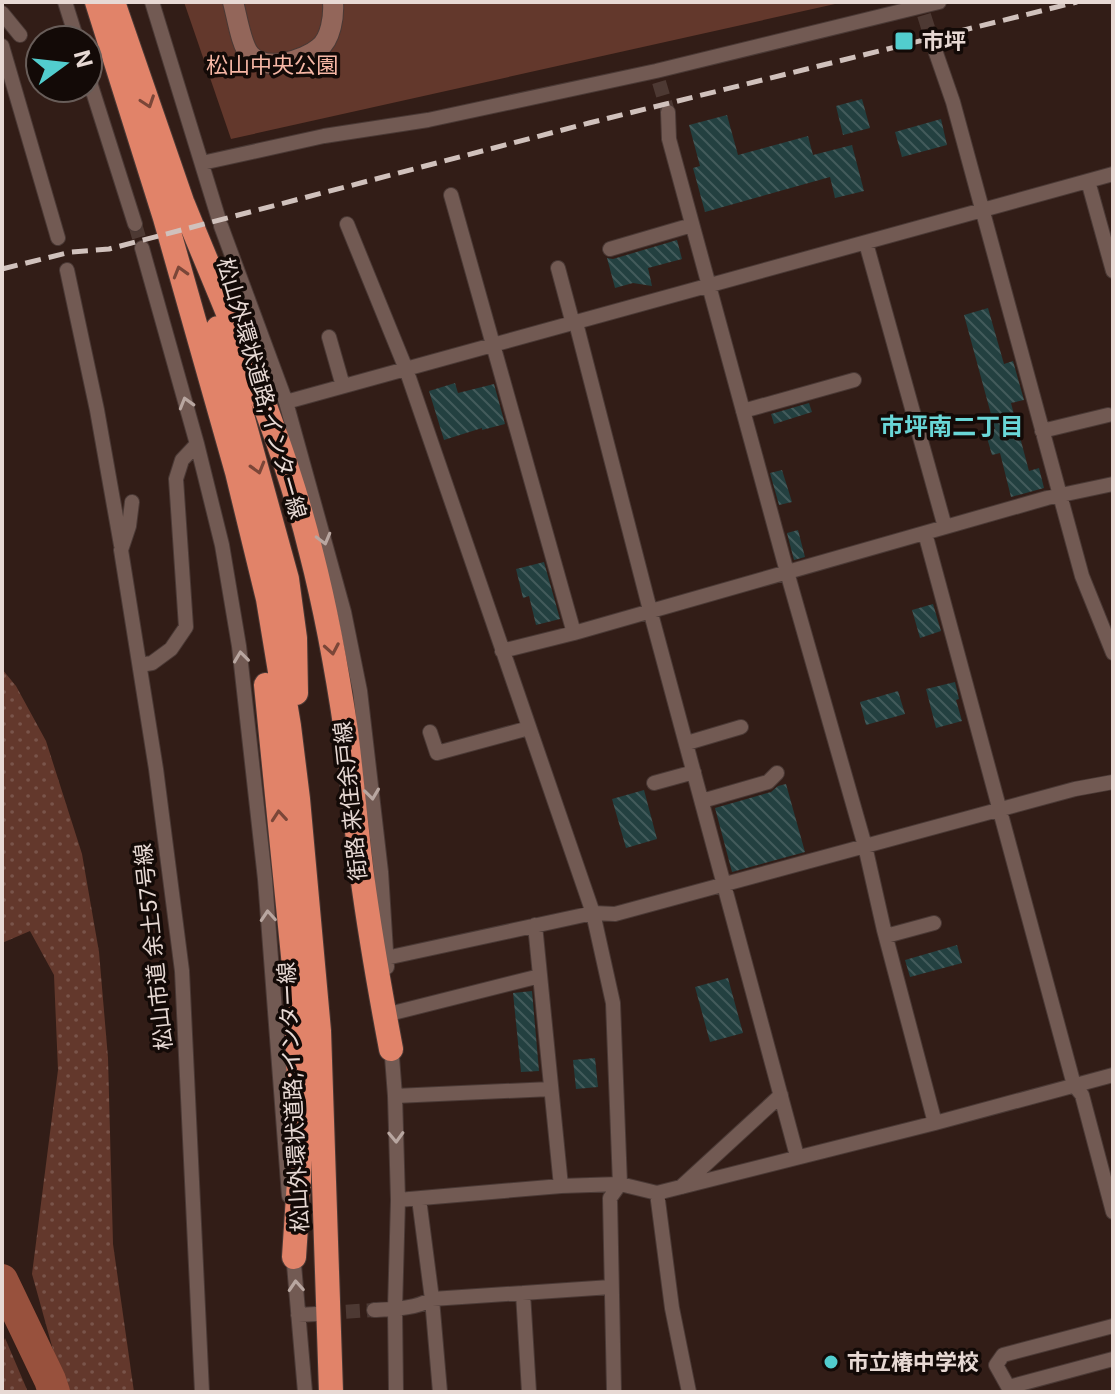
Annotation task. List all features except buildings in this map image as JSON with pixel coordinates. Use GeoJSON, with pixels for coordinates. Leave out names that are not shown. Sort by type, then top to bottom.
{"type":"FeatureCollection","features":[{"type":"Feature","properties":{"kind":"highway","name":"松山外環状道路;インター線"},"geometry":{"type":"LineString","coordinates":[[97,2],[202,347],[268,599],[298,799],[319,1031],[331,1392]]}},
{"type":"Feature","properties":{"kind":"highway","name":"松山外環状道路;インター線"},"geometry":{"type":"LineString","coordinates":[[113,2],[183,204],[287,579],[295,638],[298,799]]}},
{"type":"Feature","properties":{"kind":"highway"},"geometry":{"type":"LineString","coordinates":[[183,204],[278,441],[311,549],[346,729],[370,931],[391,1049]]}},
{"type":"Feature","properties":{"kind":"highway"},"geometry":{"type":"LineString","coordinates":[[202,347],[256,603],[271,721],[294,966],[300,1106],[294,1257]]}},
{"type":"Feature","properties":{"kind":"street"},"geometry":{"type":"LineString","coordinates":[[65,2],[72,24]]}},
{"type":"Feature","properties":{"kind":"street","name":"街路 来住余戸線"},"geometry":{"type":"LineString","coordinates":[[152,2],[220,223],[286,402],[344,612],[360,691],[381,872],[395,1096],[398,1200],[396,1392]]}},
{"type":"Feature","properties":{"kind":"street"},"geometry":{"type":"LineString","coordinates":[[233,2],[248,53],[257,61],[270,65],[285,63],[321,48],[333,15],[333,2]]}},
{"type":"Feature","properties":{"kind":"street"},"geometry":{"type":"LineString","coordinates":[[202,163],[324,136],[428,120],[657,76],[923,10],[939,2]]}},
{"type":"Feature","properties":{"kind":"street"},"geometry":{"type":"LineString","coordinates":[[2,13],[20,35]]}},
{"type":"Feature","properties":{"kind":"street"},"geometry":{"type":"LineString","coordinates":[[2,46],[58,238]]}},
{"type":"Feature","properties":{"kind":"street"},"geometry":{"type":"LineString","coordinates":[[936,53],[984,210],[1082,576],[1113,653]]}},
{"type":"Feature","properties":{"kind":"street"},"geometry":{"type":"LineString","coordinates":[[97,104],[135,224]]}},
{"type":"Feature","properties":{"kind":"street"},"geometry":{"type":"LineString","coordinates":[[668,112],[669,139],[865,846],[935,1123]]}},
{"type":"Feature","properties":{"kind":"street"},"geometry":{"type":"LineString","coordinates":[[286,402],[1113,174]]}},
{"type":"Feature","properties":{"kind":"street"},"geometry":{"type":"LineString","coordinates":[[1088,181],[1113,271]]}},
{"type":"Feature","properties":{"kind":"street"},"geometry":{"type":"LineString","coordinates":[[451,195],[574,633]]}},
{"type":"Feature","properties":{"kind":"street"},"geometry":{"type":"LineString","coordinates":[[347,224],[406,369],[593,913],[613,1003],[620,1184],[610,1198],[614,1392]]}},
{"type":"Feature","properties":{"kind":"street"},"geometry":{"type":"LineString","coordinates":[[610,249],[692,225]]}},
{"type":"Feature","properties":{"kind":"street"},"geometry":{"type":"LineString","coordinates":[[866,243],[945,527]]}},
{"type":"Feature","properties":{"kind":"street"},"geometry":{"type":"LineString","coordinates":[[142,248],[222,545],[239,646],[265,879],[305,1392]]}},
{"type":"Feature","properties":{"kind":"street"},"geometry":{"type":"LineString","coordinates":[[558,268],[797,1156]]}},
{"type":"Feature","properties":{"kind":"street"},"geometry":{"type":"LineString","coordinates":[[67,270],[97,410],[121,550]]}},
{"type":"Feature","properties":{"kind":"street"},"geometry":{"type":"LineString","coordinates":[[329,337],[343,386]]}},
{"type":"Feature","properties":{"kind":"street"},"geometry":{"type":"LineString","coordinates":[[743,411],[854,380]]}},
{"type":"Feature","properties":{"kind":"street"},"geometry":{"type":"LineString","coordinates":[[1042,431],[1108,415]]}},
{"type":"Feature","properties":{"kind":"street"},"geometry":{"type":"LineString","coordinates":[[140,665],[152,663],[171,649],[186,627],[176,479],[182,460],[197,444]]}},
{"type":"Feature","properties":{"kind":"street"},"geometry":{"type":"LineString","coordinates":[[502,651],[1047,498],[1113,484]]}},
{"type":"Feature","properties":{"kind":"street","name":"松山市道 余土57号線"},"geometry":{"type":"LineString","coordinates":[[132,502],[129,526],[121,550],[182,971],[202,1392]]}},
{"type":"Feature","properties":{"kind":"street"},"geometry":{"type":"LineString","coordinates":[[925,533],[1074,1085],[1082,1095],[1113,1212]]}},
{"type":"Feature","properties":{"kind":"street"},"geometry":{"type":"LineString","coordinates":[[687,743],[741,727]]}},
{"type":"Feature","properties":{"kind":"street"},"geometry":{"type":"LineString","coordinates":[[430,732],[437,753],[529,728]]}},
{"type":"Feature","properties":{"kind":"street"},"geometry":{"type":"LineString","coordinates":[[654,783],[694,772]]}},
{"type":"Feature","properties":{"kind":"street"},"geometry":{"type":"LineString","coordinates":[[702,801],[768,782],[777,773]]}},
{"type":"Feature","properties":{"kind":"street"},"geometry":{"type":"LineString","coordinates":[[386,958],[593,913],[615,914],[1075,789],[1113,782]]}},
{"type":"Feature","properties":{"kind":"street"},"geometry":{"type":"LineString","coordinates":[[886,936],[934,923]]}},
{"type":"Feature","properties":{"kind":"street"},"geometry":{"type":"LineString","coordinates":[[535,925],[561,1186]]}},
{"type":"Feature","properties":{"kind":"street"},"geometry":{"type":"LineString","coordinates":[[389,1014],[540,976]]}},
{"type":"Feature","properties":{"kind":"street"},"geometry":{"type":"LineString","coordinates":[[398,1200],[620,1184],[657,1193],[1113,1075]]}},
{"type":"Feature","properties":{"kind":"street"},"geometry":{"type":"LineString","coordinates":[[395,1096],[551,1089]]}},
{"type":"Feature","properties":{"kind":"street"},"geometry":{"type":"LineString","coordinates":[[679,1189],[781,1095]]}},
{"type":"Feature","properties":{"kind":"street"},"geometry":{"type":"LineString","coordinates":[[657,1193],[672,1308],[689,1392]]}},
{"type":"Feature","properties":{"kind":"street"},"geometry":{"type":"LineString","coordinates":[[419,1199],[440,1392]]}},
{"type":"Feature","properties":{"kind":"street"},"geometry":{"type":"LineString","coordinates":[[374,1310],[395,1309],[432,1299],[611,1287]]}},
{"type":"Feature","properties":{"kind":"street"},"geometry":{"type":"LineString","coordinates":[[523,1293],[529,1392]]}},
{"type":"Feature","properties":{"kind":"street"},"geometry":{"type":"LineString","coordinates":[[298,1315],[316,1314]]}},
{"type":"Feature","properties":{"kind":"street"},"geometry":{"type":"LineString","coordinates":[[1113,1326],[1003,1355],[996,1365],[1010,1390],[1113,1359]]}},
{"type":"Feature","properties":{"kind":"green space","name":"松山中央公園"},"geometry":{"type":"Polygon","coordinates":[[[184,2],[844,2],[231,139],[184,2]]]}},
{"type":"Feature","properties":{"kind":"green space"},"geometry":{"type":"Polygon","coordinates":[[[2,669],[16,686],[46,741],[82,854],[99,952],[108,1058],[113,1244],[134,1392],[67,1392],[32,1274],[58,1070],[54,975],[30,931],[2,943],[2,669]]]}},
{"type":"Feature","properties":{"kind":"green space"},"geometry":{"type":"Polygon","coordinates":[[[5,1338],[28,1392],[2,1392],[2,1346],[5,1338]]]}},
{"type":"Feature","properties":{"kind":"waterway"},"geometry":{"type":"LineString","coordinates":[[2,1280],[54,1392]]}},
{"type":"Feature","properties":{"kind":"tunnel"},"geometry":{"type":"LineString","coordinates":[[924,15],[936,53]]}},
{"type":"Feature","properties":{"kind":"tunnel"},"geometry":{"type":"LineString","coordinates":[[659,82],[668,112]]}},
{"type":"Feature","properties":{"kind":"tunnel"},"geometry":{"type":"LineString","coordinates":[[135,224],[142,248]]}},
{"type":"Feature","properties":{"kind":"tunnel"},"geometry":{"type":"LineString","coordinates":[[325,1313],[374,1310]]}},
{"type":"Feature","properties":{"kind":"railway"},"geometry":{"type":"LineString","coordinates":[[2,269],[71,252],[109,249],[589,123],[1077,2]]}},
{"type":"Feature","properties":{"kind":"place","name":"市坪"},"geometry":{"type":"Point","coordinates":[904,41]}},
{"type":"Feature","properties":{"kind":"place","name":"市立椿中学校"},"geometry":{"type":"Point","coordinates":[831,1362]}},
{"type":"Feature","properties":{"kind":"district","name":"市坪南二丁目"},"geometry":{"type":"Point","coordinates":[952,427]}}]}
